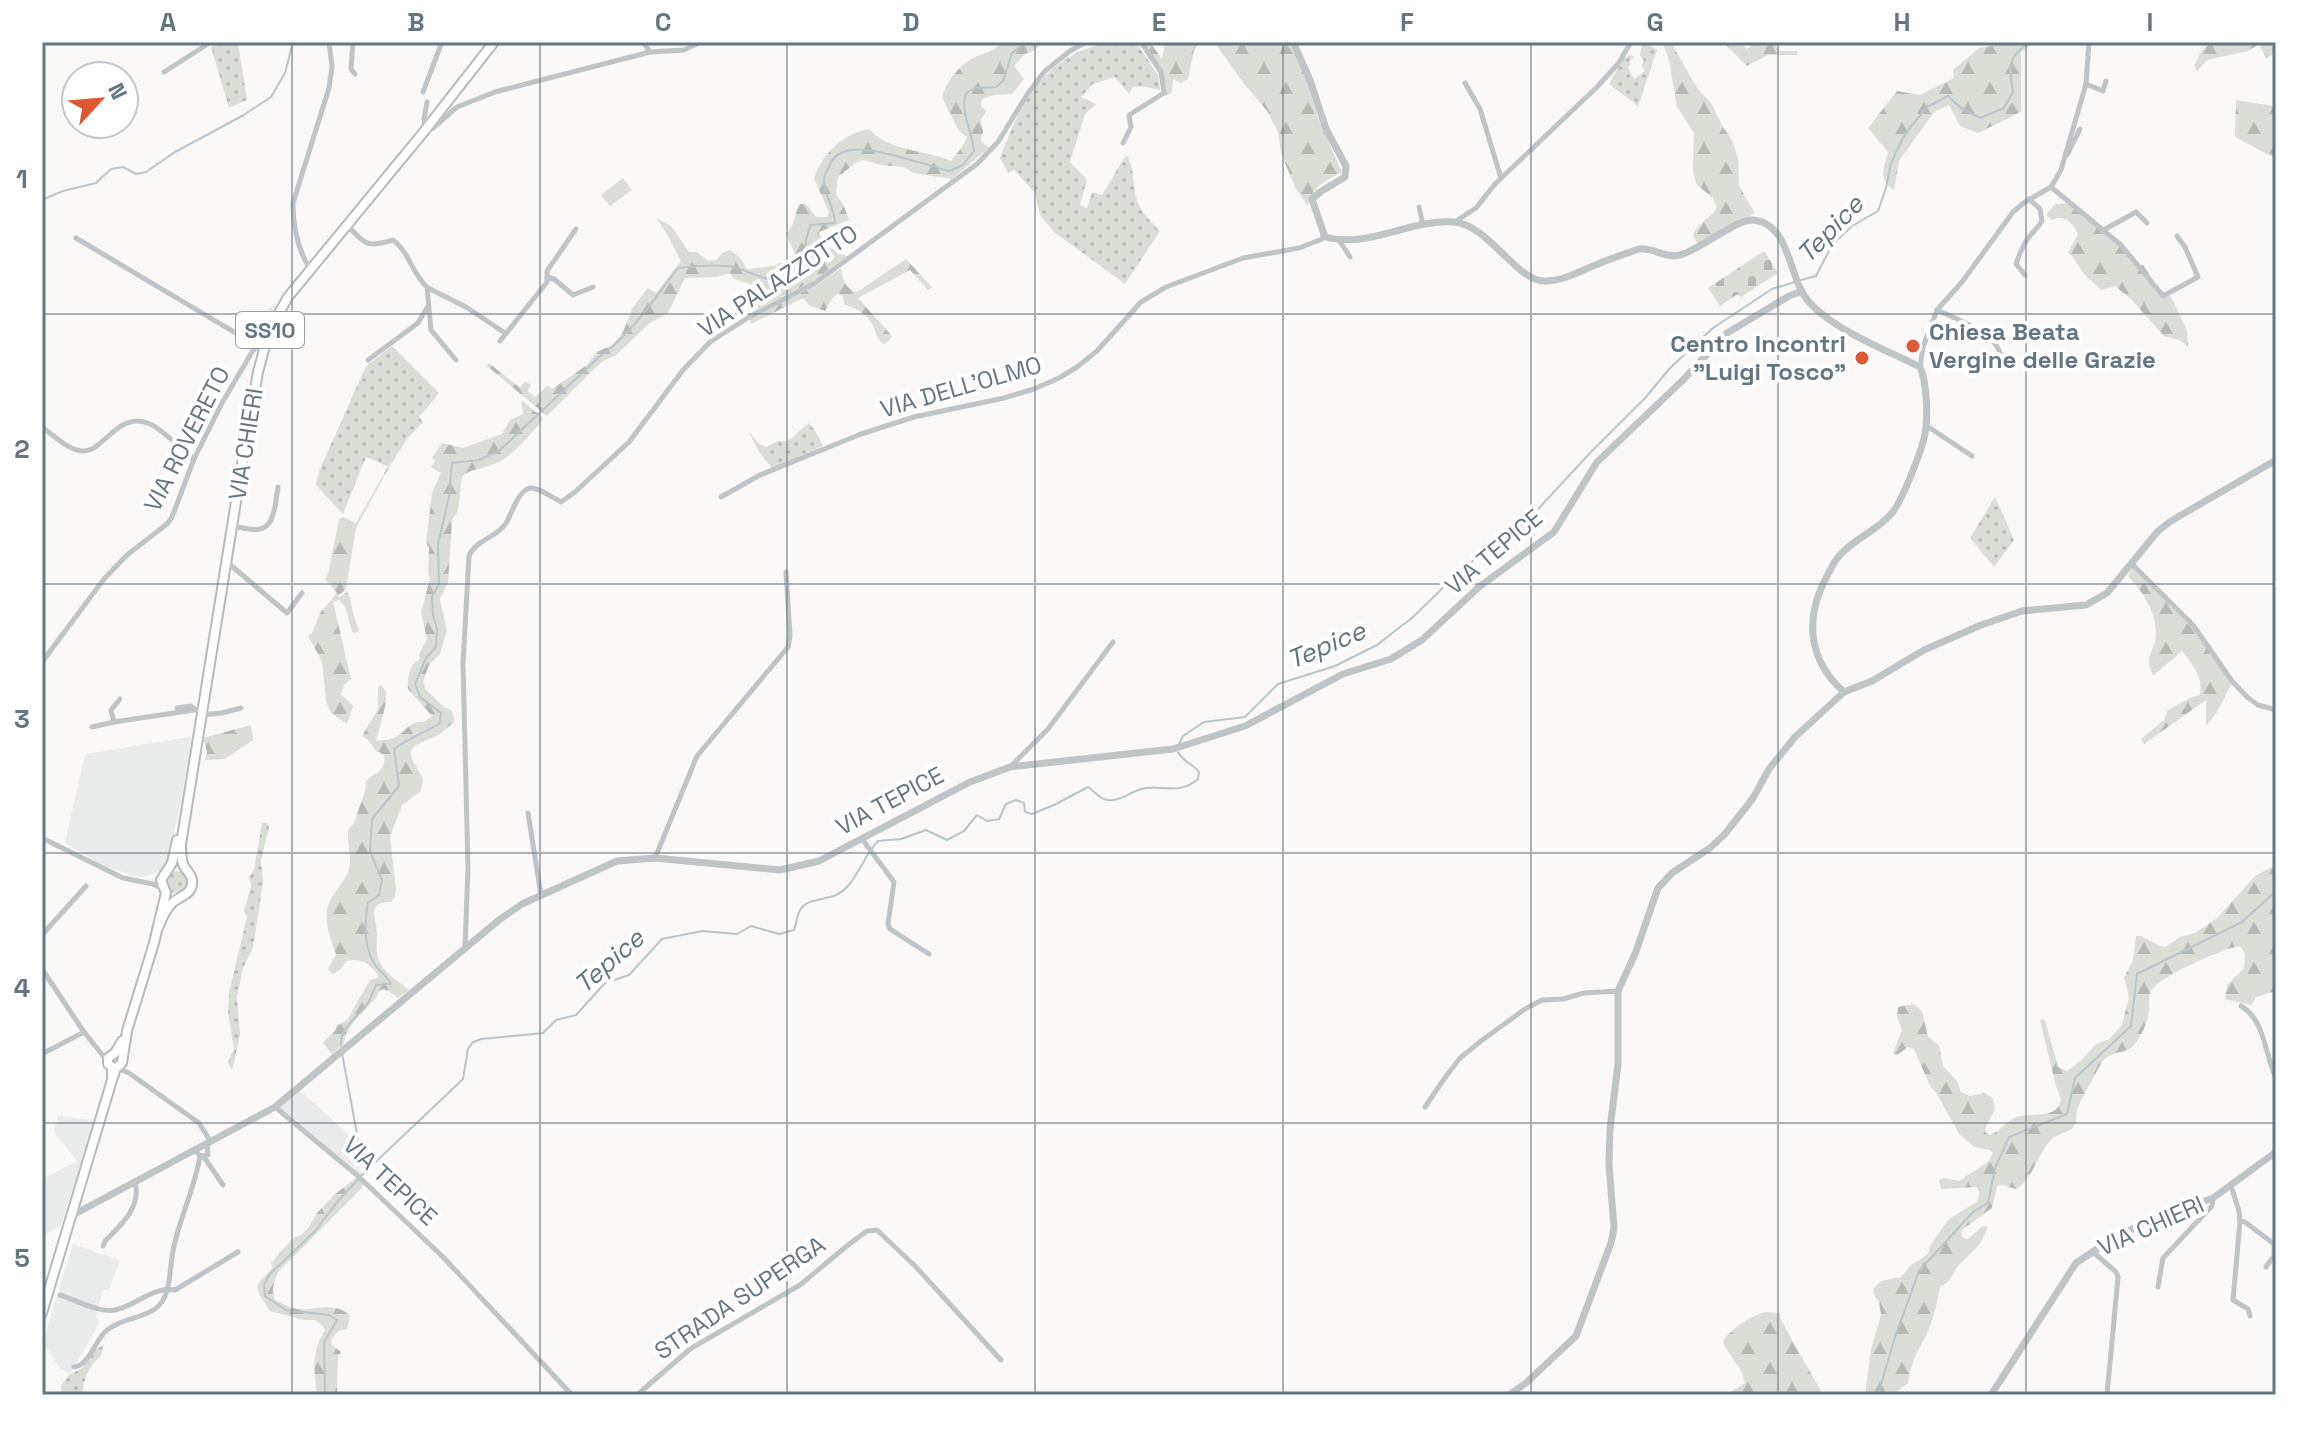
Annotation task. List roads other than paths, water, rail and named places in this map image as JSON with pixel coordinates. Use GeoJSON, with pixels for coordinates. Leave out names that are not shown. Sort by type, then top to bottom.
{"type":"FeatureCollection","features":[{"type":"Feature","properties":{"kind":"main road","name":"VIA CHIERI"},"geometry":{"type":"LineString","coordinates":[[159,926],[167,909],[188,893],[192,884],[191,875],[184,868],[181,844],[199,711],[260,348],[288,297],[494,42]]}},
{"type":"Feature","properties":{"kind":"main road","name":"VIA CHIERI"},"geometry":{"type":"LineString","coordinates":[[159,926],[166,872],[175,851],[198,730]]}},
{"type":"Feature","properties":{"kind":"main road"},"geometry":{"type":"LineString","coordinates":[[166,872],[174,867],[184,868]]}},
{"type":"Feature","properties":{"kind":"main road"},"geometry":{"type":"LineString","coordinates":[[164,891],[180,897]]}},
{"type":"Feature","properties":{"kind":"main road"},"geometry":{"type":"LineString","coordinates":[[42,1313],[112,1080],[114,1061],[127,1031],[159,926]]}},
{"type":"Feature","properties":{"kind":"street"},"geometry":{"type":"LineString","coordinates":[[164,72],[211,42]]}},
{"type":"Feature","properties":{"kind":"street"},"geometry":{"type":"LineString","coordinates":[[310,269],[303,257],[293,203],[329,88],[332,67],[329,42]]}},
{"type":"Feature","properties":{"kind":"street"},"geometry":{"type":"LineString","coordinates":[[353,42],[351,69],[355,74]]}},
{"type":"Feature","properties":{"kind":"street"},"geometry":{"type":"LineString","coordinates":[[423,92],[442,42]]}},
{"type":"Feature","properties":{"kind":"street"},"geometry":{"type":"LineString","coordinates":[[643,42],[650,52]]}},
{"type":"Feature","properties":{"kind":"street"},"geometry":{"type":"LineString","coordinates":[[427,102],[424,132],[457,107],[495,92],[650,52],[684,50],[701,42]]}},
{"type":"Feature","properties":{"kind":"street","name":"VIA PALAZZOTTO"},"geometry":{"type":"LineString","coordinates":[[465,947],[468,868],[463,663],[472,548],[505,526],[520,496],[527,489],[532,488],[561,502],[575,492],[629,442],[683,370],[710,342],[749,317],[815,283],[977,164],[998,142],[1045,71],[1086,42]]}},
{"type":"Feature","properties":{"kind":"street"},"geometry":{"type":"LineString","coordinates":[[1123,143],[1131,127],[1129,115],[1164,93],[1161,72],[1141,42]]}},
{"type":"Feature","properties":{"kind":"street"},"geometry":{"type":"LineString","coordinates":[[1293,42],[1310,80],[1326,129],[1346,166],[1345,177],[1312,199],[1323,235],[1339,240],[1368,238],[1456,221],[1476,208],[1501,178],[1597,87],[1618,64],[1631,42]]}},
{"type":"Feature","properties":{"kind":"street"},"geometry":{"type":"LineString","coordinates":[[1920,367],[1923,347],[1937,310],[1962,282],[2013,212],[2051,187],[2061,170],[2086,84],[2089,42]]}},
{"type":"Feature","properties":{"kind":"street"},"geometry":{"type":"LineString","coordinates":[[2086,84],[2103,91],[2106,81]]}},
{"type":"Feature","properties":{"kind":"street"},"geometry":{"type":"LineString","coordinates":[[1465,83],[1480,109],[1501,178]]}},
{"type":"Feature","properties":{"kind":"street"},"geometry":{"type":"LineString","coordinates":[[2063,163],[2080,129]]}},
{"type":"Feature","properties":{"kind":"street"},"geometry":{"type":"LineString","coordinates":[[2051,187],[2121,245],[2163,296],[2198,277],[2177,236]]}},
{"type":"Feature","properties":{"kind":"street"},"geometry":{"type":"LineString","coordinates":[[2025,275],[2016,264],[2017,259],[2030,234],[2037,230],[2042,221],[2040,209],[2029,199]]}},
{"type":"Feature","properties":{"kind":"street"},"geometry":{"type":"LineString","coordinates":[[1419,207],[1423,225]]}},
{"type":"Feature","properties":{"kind":"street"},"geometry":{"type":"LineString","coordinates":[[2102,231],[2136,212],[2147,223]]}},
{"type":"Feature","properties":{"kind":"street"},"geometry":{"type":"LineString","coordinates":[[1456,221],[1484,236],[1529,276],[1546,281],[1564,278],[1639,249],[1650,248],[1678,256],[1751,220],[1774,231],[1801,289],[1811,304],[1828,319],[1920,367],[1924,374],[1925,434],[1895,510],[1881,525],[1838,556],[1821,587],[1813,612],[1811,630],[1819,660],[1833,682],[1844,692]]}},
{"type":"Feature","properties":{"kind":"street"},"geometry":{"type":"LineString","coordinates":[[347,224],[368,245],[393,240],[403,248],[421,282],[427,287],[466,307],[505,333]]}},
{"type":"Feature","properties":{"kind":"street"},"geometry":{"type":"LineString","coordinates":[[500,341],[547,282],[547,271],[576,229]]}},
{"type":"Feature","properties":{"kind":"street","name":"VIA DELL'OLMO"},"geometry":{"type":"LineString","coordinates":[[721,497],[760,475],[861,434],[929,414],[1015,396],[1059,378],[1097,351],[1141,302],[1166,287],[1243,258],[1299,248],[1322,239],[1323,235]]}},
{"type":"Feature","properties":{"kind":"street"},"geometry":{"type":"LineString","coordinates":[[76,238],[260,348]]}},
{"type":"Feature","properties":{"kind":"street"},"geometry":{"type":"LineString","coordinates":[[1339,240],[1350,257]]}},
{"type":"Feature","properties":{"kind":"street"},"geometry":{"type":"LineString","coordinates":[[547,277],[573,295],[593,287]]}},
{"type":"Feature","properties":{"kind":"street"},"geometry":{"type":"LineString","coordinates":[[427,287],[431,330],[456,360]]}},
{"type":"Feature","properties":{"kind":"street","name":"VIA TEPICE"},"geometry":{"type":"LineString","coordinates":[[71,1216],[135,1182],[200,1154],[209,1143],[275,1107],[510,912],[617,861],[655,858],[780,870],[819,861],[970,782],[1010,767],[1185,746],[1245,726],[1343,674],[1391,659],[1422,640],[1479,587],[1554,532],[1597,462],[1682,381],[1718,341],[1734,327],[1801,289]]}},
{"type":"Feature","properties":{"kind":"street"},"geometry":{"type":"LineString","coordinates":[[368,360],[418,323],[429,305]]}},
{"type":"Feature","properties":{"kind":"street"},"geometry":{"type":"LineString","coordinates":[[1937,310],[1984,334],[2000,349],[2000,360]]}},
{"type":"Feature","properties":{"kind":"street","name":"VIA ROVERETO"},"geometry":{"type":"LineString","coordinates":[[42,662],[104,579],[127,555],[167,524],[222,403],[260,348]]}},
{"type":"Feature","properties":{"kind":"street"},"geometry":{"type":"LineString","coordinates":[[42,427],[66,445],[89,451],[131,422],[147,423],[194,459]]}},
{"type":"Feature","properties":{"kind":"street"},"geometry":{"type":"LineString","coordinates":[[1925,426],[1972,456]]}},
{"type":"Feature","properties":{"kind":"street"},"geometry":{"type":"LineString","coordinates":[[1509,1395],[1576,1336],[1611,1243],[1614,1228],[1609,1164],[1618,1064],[1618,991],[1635,954],[1658,888],[1672,873],[1725,834],[1795,737],[1844,692],[1872,681],[1924,650],[1991,621],[2022,611],[2086,605],[2098,599],[2107,593],[2158,531],[2276,460]]}},
{"type":"Feature","properties":{"kind":"street"},"geometry":{"type":"LineString","coordinates":[[232,526],[261,530],[265,527],[271,519],[278,487]]}},
{"type":"Feature","properties":{"kind":"street"},"geometry":{"type":"LineString","coordinates":[[226,561],[287,613],[302,593]]}},
{"type":"Feature","properties":{"kind":"street"},"geometry":{"type":"LineString","coordinates":[[2132,564],[2193,625],[2232,681],[2247,697],[2258,705],[2276,710]]}},
{"type":"Feature","properties":{"kind":"street"},"geometry":{"type":"LineString","coordinates":[[655,858],[697,756],[788,647],[786,572]]}},
{"type":"Feature","properties":{"kind":"street"},"geometry":{"type":"LineString","coordinates":[[1010,767],[1048,729],[1113,642]]}},
{"type":"Feature","properties":{"kind":"street"},"geometry":{"type":"LineString","coordinates":[[114,722],[111,710],[120,699]]}},
{"type":"Feature","properties":{"kind":"street"},"geometry":{"type":"LineString","coordinates":[[177,708],[191,706],[199,711]]}},
{"type":"Feature","properties":{"kind":"street"},"geometry":{"type":"LineString","coordinates":[[92,727],[199,711],[222,713],[241,708]]}},
{"type":"Feature","properties":{"kind":"street"},"geometry":{"type":"LineString","coordinates":[[528,813],[541,895]]}},
{"type":"Feature","properties":{"kind":"street"},"geometry":{"type":"LineString","coordinates":[[42,838],[123,878],[153,884],[164,891]]}},
{"type":"Feature","properties":{"kind":"street"},"geometry":{"type":"LineString","coordinates":[[861,839],[894,882],[888,924],[890,929],[929,954]]}},
{"type":"Feature","properties":{"kind":"street"},"geometry":{"type":"LineString","coordinates":[[143,882],[166,872]]}},
{"type":"Feature","properties":{"kind":"street"},"geometry":{"type":"LineString","coordinates":[[42,935],[86,886]]}},
{"type":"Feature","properties":{"kind":"street"},"geometry":{"type":"LineString","coordinates":[[43,973],[84,1032],[129,1073],[199,1123],[209,1143]]}},
{"type":"Feature","properties":{"kind":"street"},"geometry":{"type":"LineString","coordinates":[[1425,1107],[1460,1058],[1525,1009],[1542,1000],[1618,991]]}},
{"type":"Feature","properties":{"kind":"street"},"geometry":{"type":"LineString","coordinates":[[2241,1006],[2258,1023],[2276,1078]]}},
{"type":"Feature","properties":{"kind":"street"},"geometry":{"type":"LineString","coordinates":[[42,1054],[84,1032]]}},
{"type":"Feature","properties":{"kind":"street","name":"VIA TEPICE"},"geometry":{"type":"LineString","coordinates":[[275,1107],[358,1176],[467,1282],[572,1395]]}},
{"type":"Feature","properties":{"kind":"street","name":"VIA CHIERI"},"geometry":{"type":"LineString","coordinates":[[1991,1395],[2076,1263],[2112,1239],[2143,1224],[2213,1198],[2276,1152]]}},
{"type":"Feature","properties":{"kind":"street"},"geometry":{"type":"LineString","coordinates":[[200,1154],[223,1185]]}},
{"type":"Feature","properties":{"kind":"street"},"geometry":{"type":"LineString","coordinates":[[74,1367],[83,1364],[109,1329],[155,1309],[162,1302],[168,1289],[173,1251],[200,1154]]}},
{"type":"Feature","properties":{"kind":"street"},"geometry":{"type":"LineString","coordinates":[[103,1246],[130,1217],[138,1191],[135,1182]]}},
{"type":"Feature","properties":{"kind":"street"},"geometry":{"type":"LineString","coordinates":[[2231,1186],[2240,1221],[2232,1297],[2234,1302],[2248,1309],[2250,1316]]}},
{"type":"Feature","properties":{"kind":"street"},"geometry":{"type":"LineString","coordinates":[[2158,1287],[2163,1258],[2212,1206],[2213,1198]]}},
{"type":"Feature","properties":{"kind":"street"},"geometry":{"type":"LineString","coordinates":[[2240,1221],[2274,1244],[2274,1256],[2266,1267]]}},
{"type":"Feature","properties":{"kind":"street","name":"STRADA SUPERGA"},"geometry":{"type":"LineString","coordinates":[[637,1395],[690,1349],[800,1285],[857,1238],[867,1231],[877,1230],[915,1266],[1001,1360]]}},
{"type":"Feature","properties":{"kind":"street"},"geometry":{"type":"LineString","coordinates":[[2093,1251],[2118,1277],[2107,1395]]}},
{"type":"Feature","properties":{"kind":"street"},"geometry":{"type":"LineString","coordinates":[[60,1295],[105,1310],[117,1310],[154,1293],[175,1290],[238,1252]]}},
{"type":"Feature","properties":{"kind":"waterway"},"geometry":{"type":"LineString","coordinates":[[42,200],[96,183],[111,169],[123,167],[136,174],[146,172],[175,152],[242,116],[271,97],[285,73],[293,42]]}},
{"type":"Feature","properties":{"kind":"waterway"},"geometry":{"type":"LineString","coordinates":[[341,1046],[346,1028],[368,1003],[376,985],[391,984],[374,963],[367,942],[368,903],[379,895],[382,880],[370,851],[372,819],[399,786],[394,749],[440,723],[441,713],[420,697],[415,684],[426,658],[436,647],[437,629],[432,597],[439,584],[438,544],[449,497],[452,463],[479,460],[499,451],[622,338],[678,268],[728,266],[777,281],[794,275],[803,261],[811,225],[835,223],[824,178],[832,160],[839,154],[849,150],[877,152],[949,171],[963,165],[974,151],[965,115],[966,93],[975,88],[996,87],[1003,81],[1012,53],[1026,42]]}},
{"type":"Feature","properties":{"kind":"waterway","name":"Tepice"},"geometry":{"type":"LineString","coordinates":[[1801,280],[1816,276],[1832,245],[1852,226],[1878,211],[1891,163],[1905,134],[1927,107],[1948,96],[1961,108],[1980,118],[2004,108],[2013,92],[2013,57],[2030,42]]}},
{"type":"Feature","properties":{"kind":"waterway","name":"Tepice"},"geometry":{"type":"LineString","coordinates":[[1178,746],[1183,736],[1204,722],[1245,717],[1278,684],[1335,666],[1377,645],[1413,617],[1460,571],[1526,522],[1670,368],[1713,328],[1772,289],[1795,282]]}},
{"type":"Feature","properties":{"kind":"waterway","name":"Tepice"},"geometry":{"type":"LineString","coordinates":[[325,1395],[324,1342],[337,1320],[329,1315],[286,1310],[265,1296],[264,1285],[269,1275],[315,1231],[364,1173],[463,1079],[468,1049],[472,1043],[481,1039],[543,1033],[556,1020],[576,1015],[605,983],[629,975],[662,939],[702,931],[737,934],[751,926],[779,934],[794,930],[803,906],[834,896],[847,887],[878,841],[901,839],[926,830],[947,840],[964,831],[977,815],[987,821],[999,819],[1006,804],[1016,800],[1024,803],[1025,812],[1032,814],[1088,787],[1109,800],[1141,789],[1184,787],[1198,779],[1199,772],[1178,752]]}},
{"type":"Feature","properties":{"kind":"waterway"},"geometry":{"type":"LineString","coordinates":[[1878,1395],[1919,1271],[1973,1212],[1988,1203],[1995,1168],[2009,1137],[2067,1114],[2075,1078],[2131,1026],[2137,974],[2242,922],[2276,891]]}},
{"type":"Feature","properties":{"kind":"waterway"},"geometry":{"type":"LineString","coordinates":[[342,1053],[364,1172]]}},
{"type":"Feature","properties":{"kind":"place","name":"Chiesa Beata Vergine delle Grazie"},"geometry":{"type":"Point","coordinates":[1913,346]}},
{"type":"Feature","properties":{"kind":"place","name":"Centro Incontri \"Luigi Tosco\""},"geometry":{"type":"Point","coordinates":[1862,358]}}]}
